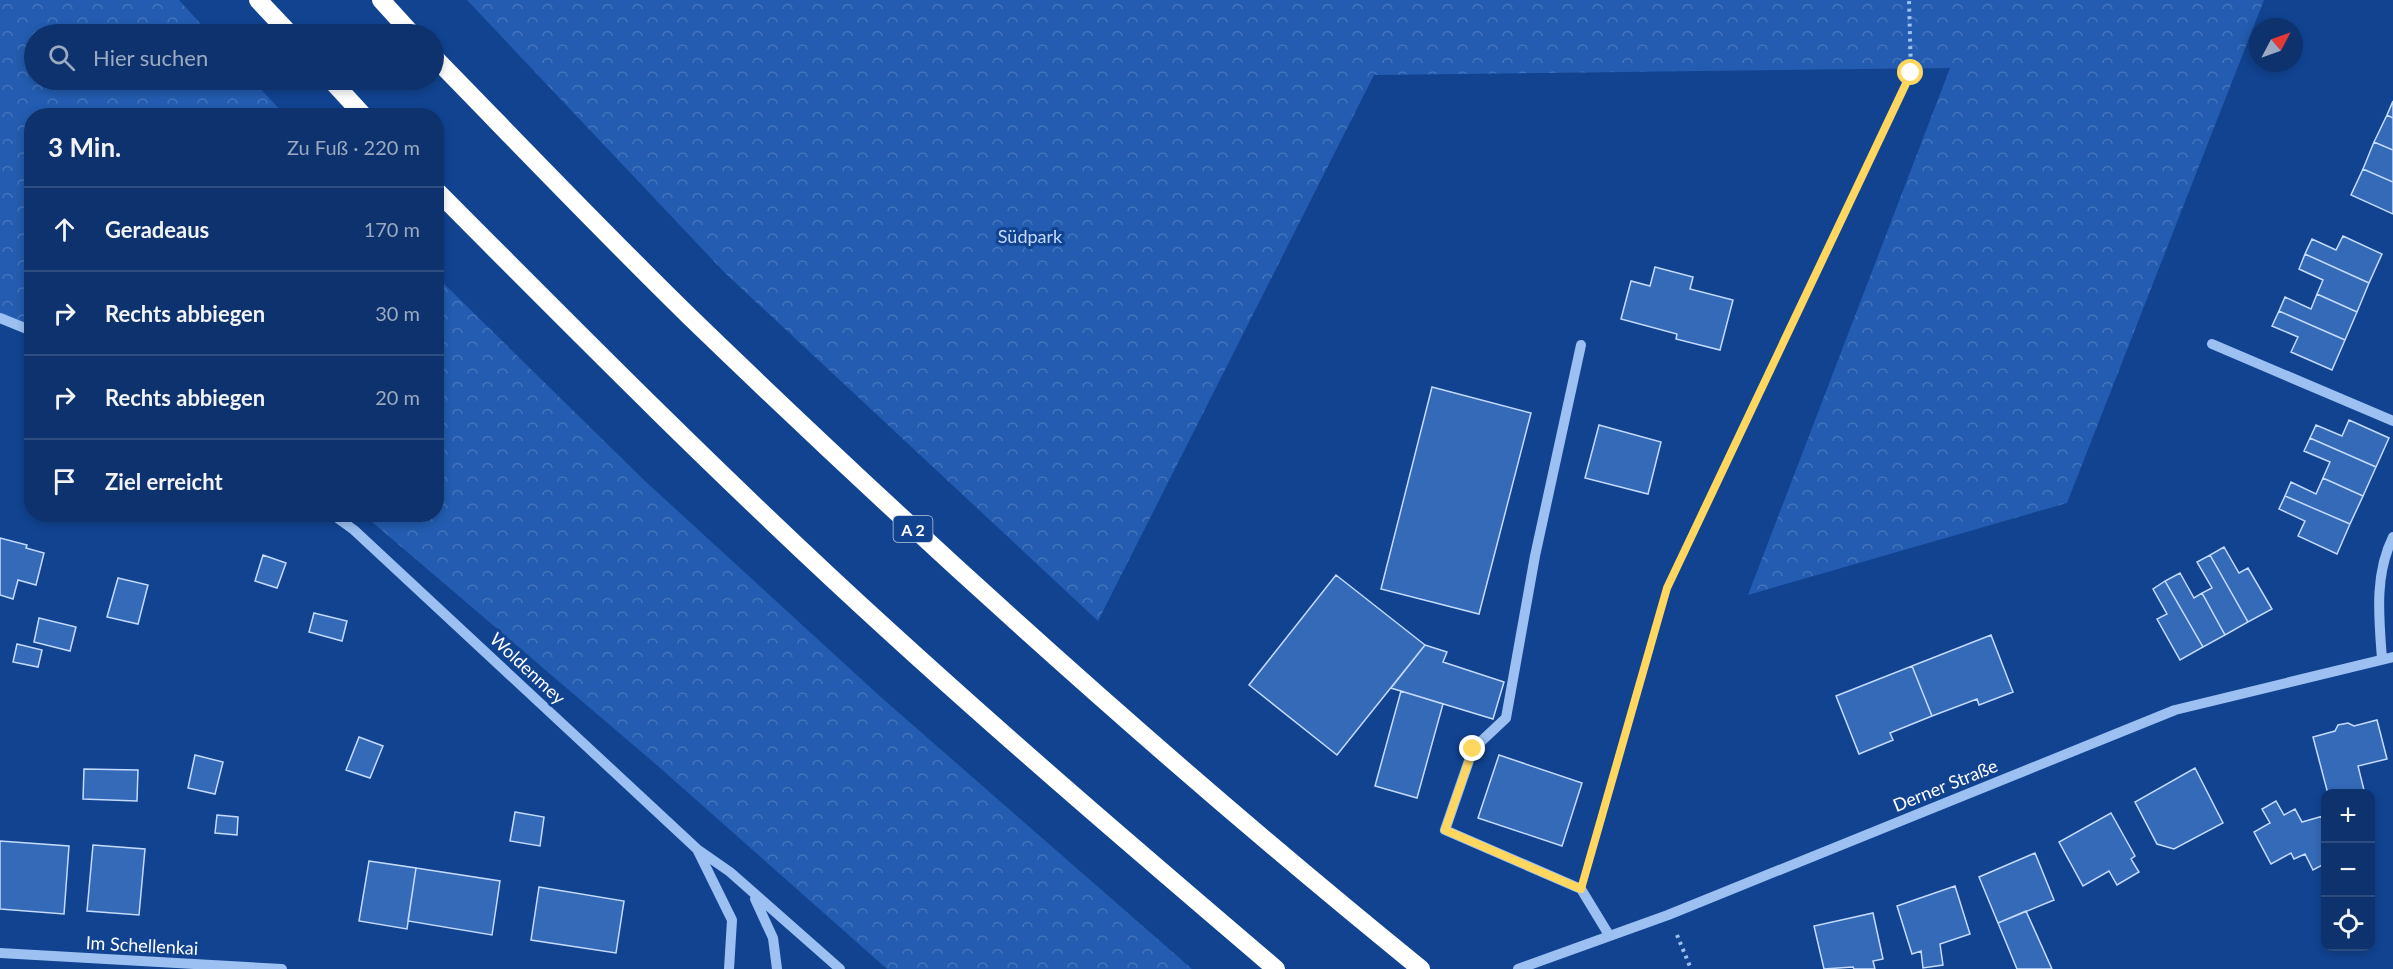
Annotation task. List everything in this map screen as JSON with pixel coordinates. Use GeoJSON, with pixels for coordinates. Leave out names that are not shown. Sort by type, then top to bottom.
{"type":"FeatureCollection","features":[{"type":"Feature","properties":{"kind":"highway"},"geometry":{"type":"LineString","coordinates":[[258,0],[281,24]]}},
{"type":"Feature","properties":{"kind":"highway"},"geometry":{"type":"LineString","coordinates":[[381,0],[403,24]]}},
{"type":"Feature","properties":{"kind":"highway","name":"A 2"},"geometry":{"type":"LineString","coordinates":[[444,67],[688,315],[948,562],[1180,769],[1421,969]]}},
{"type":"Feature","properties":{"kind":"highway"},"geometry":{"type":"LineString","coordinates":[[340,90],[357,108]]}},
{"type":"Feature","properties":{"kind":"highway"},"geometry":{"type":"LineString","coordinates":[[444,198],[661,416],[889,631],[1115,832],[1276,969]]}},
{"type":"Feature","properties":{"kind":"street"},"geometry":{"type":"LineString","coordinates":[[0,318],[24,328]]}},
{"type":"Feature","properties":{"kind":"street"},"geometry":{"type":"LineString","coordinates":[[2212,344],[2393,421]]}},
{"type":"Feature","properties":{"kind":"street"},"geometry":{"type":"LineString","coordinates":[[1581,345],[1535,556],[1506,718],[1473,749],[1445,830],[1581,889],[1609,935]]}},
{"type":"Feature","properties":{"kind":"street","name":"Woldenmey"},"geometry":{"type":"LineString","coordinates":[[342,522],[363,538],[697,849],[730,872],[840,969]]}},
{"type":"Feature","properties":{"kind":"street"},"geometry":{"type":"LineString","coordinates":[[2387,658],[2378,606],[2381,572],[2393,537]]}},
{"type":"Feature","properties":{"kind":"street","name":"Derner Straße"},"geometry":{"type":"LineString","coordinates":[[1518,969],[1668,915],[2175,710],[2387,658]]}},
{"type":"Feature","properties":{"kind":"street","name":"Woldenmey"},"geometry":{"type":"LineString","coordinates":[[697,849],[732,920],[729,969]]}},
{"type":"Feature","properties":{"kind":"street","name":"Woldenmey"},"geometry":{"type":"LineString","coordinates":[[753,893],[773,938],[777,969]]}},
{"type":"Feature","properties":{"kind":"street","name":"Im Schellenkai"},"geometry":{"type":"LineString","coordinates":[[0,953],[282,969]]}},
{"type":"Feature","properties":{"kind":"path"},"geometry":{"type":"LineString","coordinates":[[1581,889],[1667,588],[1911,73],[1908,0]]}},
{"type":"Feature","properties":{"kind":"path"},"geometry":{"type":"LineString","coordinates":[[1668,915],[1691,969]]}},
{"type":"Feature","properties":{"kind":"green space"},"geometry":{"type":"Polygon","coordinates":[[[0,0],[179,0],[201,24],[24,24],[24,90],[261,90],[278,108],[24,108],[24,328],[0,318],[0,0]]]}},
{"type":"Feature","properties":{"kind":"green space","name":"Südpark"},"geometry":{"type":"Polygon","coordinates":[[[467,0],[2264,0],[2257,18],[2249,18],[2249,38],[2067,503],[1748,595],[1950,68],[1374,75],[1098,621],[725,273],[467,0]]]}},
{"type":"Feature","properties":{"kind":"green space"},"geometry":{"type":"Polygon","coordinates":[[[444,284],[645,481],[883,699],[1192,969],[887,969],[659,767],[372,522],[444,522],[444,284]]]}},
{"type":"Feature","properties":{"kind":"building"},"geometry":{"type":"Polygon","coordinates":[[[2393,101],[2393,118],[2387,115],[2393,101]]]}},
{"type":"Feature","properties":{"kind":"building"},"geometry":{"type":"Polygon","coordinates":[[[2387,115],[2393,118],[2393,150],[2374,142],[2387,115]]]}},
{"type":"Feature","properties":{"kind":"building"},"geometry":{"type":"Polygon","coordinates":[[[2374,142],[2393,150],[2393,182],[2363,169],[2374,142]]]}},
{"type":"Feature","properties":{"kind":"building"},"geometry":{"type":"Polygon","coordinates":[[[2363,169],[2393,182],[2393,214],[2351,195],[2363,169]]]}},
{"type":"Feature","properties":{"kind":"building"},"geometry":{"type":"Polygon","coordinates":[[[2343,236],[2382,254],[2369,283],[2305,254],[2312,239],[2336,250],[2343,236]]]}},
{"type":"Feature","properties":{"kind":"building"},"geometry":{"type":"Polygon","coordinates":[[[2305,254],[2369,283],[2357,312],[2317,294],[2323,280],[2299,269],[2305,254]]]}},
{"type":"Feature","properties":{"kind":"building"},"geometry":{"type":"Polygon","coordinates":[[[1655,267],[1693,277],[1690,289],[1733,300],[1720,350],[1676,339],[1677,334],[1621,319],[1631,281],[1650,286],[1655,267]]]}},
{"type":"Feature","properties":{"kind":"building"},"geometry":{"type":"Polygon","coordinates":[[[2317,294],[2357,312],[2345,340],[2279,311],[2285,297],[2311,309],[2317,294]]]}},
{"type":"Feature","properties":{"kind":"building"},"geometry":{"type":"Polygon","coordinates":[[[2279,311],[2345,340],[2332,370],[2291,352],[2298,337],[2272,326],[2279,311]]]}},
{"type":"Feature","properties":{"kind":"building"},"geometry":{"type":"Polygon","coordinates":[[[1432,387],[1531,413],[1479,614],[1381,589],[1432,387]]]}},
{"type":"Feature","properties":{"kind":"building"},"geometry":{"type":"Polygon","coordinates":[[[2349,420],[2389,438],[2376,467],[2310,438],[2316,425],[2342,436],[2349,420]]]}},
{"type":"Feature","properties":{"kind":"building"},"geometry":{"type":"Polygon","coordinates":[[[1599,425],[1661,442],[1648,494],[1585,478],[1599,425]]]}},
{"type":"Feature","properties":{"kind":"building"},"geometry":{"type":"Polygon","coordinates":[[[2310,438],[2376,467],[2363,496],[2323,478],[2330,462],[2304,451],[2310,438]]]}},
{"type":"Feature","properties":{"kind":"building"},"geometry":{"type":"Polygon","coordinates":[[[2323,478],[2363,496],[2350,524],[2285,496],[2291,482],[2316,494],[2323,478]]]}},
{"type":"Feature","properties":{"kind":"building"},"geometry":{"type":"Polygon","coordinates":[[[2285,496],[2350,524],[2337,554],[2298,536],[2305,521],[2279,509],[2285,496]]]}},
{"type":"Feature","properties":{"kind":"building"},"geometry":{"type":"Polygon","coordinates":[[[0,538],[27,545],[26,548],[44,553],[36,585],[18,580],[13,599],[0,595],[0,538]]]}},
{"type":"Feature","properties":{"kind":"building"},"geometry":{"type":"Polygon","coordinates":[[[2224,547],[2239,573],[2248,568],[2272,609],[2248,622],[2210,555],[2224,547]]]}},
{"type":"Feature","properties":{"kind":"building"},"geometry":{"type":"Polygon","coordinates":[[[263,555],[286,563],[277,588],[255,581],[263,555]]]}},
{"type":"Feature","properties":{"kind":"building"},"geometry":{"type":"Polygon","coordinates":[[[2210,555],[2248,622],[2225,635],[2202,593],[2212,588],[2197,562],[2210,555]]]}},
{"type":"Feature","properties":{"kind":"building"},"geometry":{"type":"Polygon","coordinates":[[[2180,573],[2194,598],[2202,593],[2225,635],[2203,647],[2165,581],[2180,573]]]}},
{"type":"Feature","properties":{"kind":"building"},"geometry":{"type":"Polygon","coordinates":[[[1336,575],[1425,645],[1337,755],[1249,685],[1336,575]]]}},
{"type":"Feature","properties":{"kind":"building"},"geometry":{"type":"Polygon","coordinates":[[[118,578],[148,585],[138,624],[107,617],[118,578]]]}},
{"type":"Feature","properties":{"kind":"building"},"geometry":{"type":"Polygon","coordinates":[[[2165,581],[2203,647],[2180,660],[2157,619],[2167,614],[2153,589],[2165,581]]]}},
{"type":"Feature","properties":{"kind":"building"},"geometry":{"type":"Polygon","coordinates":[[[314,613],[347,621],[342,641],[309,632],[314,613]]]}},
{"type":"Feature","properties":{"kind":"building"},"geometry":{"type":"Polygon","coordinates":[[[39,618],[76,627],[70,651],[34,642],[39,618]]]}},
{"type":"Feature","properties":{"kind":"building"},"geometry":{"type":"Polygon","coordinates":[[[1991,635],[2013,692],[1979,705],[1977,699],[1932,716],[1912,666],[1991,635]]]}},
{"type":"Feature","properties":{"kind":"building"},"geometry":{"type":"Polygon","coordinates":[[[17,644],[42,650],[38,667],[13,662],[17,644]]]}},
{"type":"Feature","properties":{"kind":"building"},"geometry":{"type":"Polygon","coordinates":[[[1425,645],[1447,652],[1443,662],[1504,682],[1493,719],[1391,688],[1425,645]]]}},
{"type":"Feature","properties":{"kind":"building"},"geometry":{"type":"Polygon","coordinates":[[[1912,666],[1932,716],[1890,733],[1893,740],[1859,754],[1836,696],[1912,666]]]}},
{"type":"Feature","properties":{"kind":"building"},"geometry":{"type":"Polygon","coordinates":[[[1401,691],[1443,704],[1417,798],[1375,786],[1401,691]]]}},
{"type":"Feature","properties":{"kind":"building"},"geometry":{"type":"Polygon","coordinates":[[[2377,720],[2387,759],[2358,766],[2364,789],[2327,789],[2313,737],[2335,731],[2338,725],[2348,723],[2354,726],[2377,720]]]}},
{"type":"Feature","properties":{"kind":"building"},"geometry":{"type":"Polygon","coordinates":[[[359,737],[383,746],[370,778],[346,770],[359,737]]]}},
{"type":"Feature","properties":{"kind":"building"},"geometry":{"type":"Polygon","coordinates":[[[195,755],[223,762],[215,794],[188,788],[195,755]]]}},
{"type":"Feature","properties":{"kind":"building"},"geometry":{"type":"Polygon","coordinates":[[[1499,755],[1582,783],[1562,846],[1478,818],[1499,755]]]}},
{"type":"Feature","properties":{"kind":"building"},"geometry":{"type":"Polygon","coordinates":[[[2195,768],[2223,823],[2174,849],[2157,844],[2135,802],[2195,768]]]}},
{"type":"Feature","properties":{"kind":"building"},"geometry":{"type":"Polygon","coordinates":[[[84,769],[138,770],[137,801],[83,799],[84,769]]]}},
{"type":"Feature","properties":{"kind":"building"},"geometry":{"type":"Polygon","coordinates":[[[2276,801],[2284,815],[2295,809],[2302,822],[2321,817],[2321,866],[2313,870],[2305,854],[2294,859],[2291,853],[2271,864],[2254,832],[2270,823],[2262,809],[2276,801]]]}},
{"type":"Feature","properties":{"kind":"building"},"geometry":{"type":"Polygon","coordinates":[[[515,812],[544,817],[540,846],[510,841],[515,812]]]}},
{"type":"Feature","properties":{"kind":"building"},"geometry":{"type":"Polygon","coordinates":[[[2111,813],[2135,856],[2131,859],[2139,872],[2117,885],[2109,871],[2083,886],[2059,842],[2111,813]]]}},
{"type":"Feature","properties":{"kind":"building"},"geometry":{"type":"Polygon","coordinates":[[[217,815],[238,817],[237,835],[215,833],[217,815]]]}},
{"type":"Feature","properties":{"kind":"building"},"geometry":{"type":"Polygon","coordinates":[[[0,841],[69,846],[64,914],[0,909],[0,841]]]}},
{"type":"Feature","properties":{"kind":"building"},"geometry":{"type":"Polygon","coordinates":[[[93,845],[145,849],[139,915],[87,911],[93,845]]]}},
{"type":"Feature","properties":{"kind":"building"},"geometry":{"type":"Polygon","coordinates":[[[2035,853],[2054,900],[1998,923],[1979,877],[2035,853]]]}},
{"type":"Feature","properties":{"kind":"building"},"geometry":{"type":"Polygon","coordinates":[[[369,861],[416,868],[407,929],[359,921],[369,861]]]}},
{"type":"Feature","properties":{"kind":"building"},"geometry":{"type":"Polygon","coordinates":[[[416,868],[500,881],[492,935],[408,921],[416,868]]]}},
{"type":"Feature","properties":{"kind":"building"},"geometry":{"type":"Polygon","coordinates":[[[1955,886],[1970,934],[1940,944],[1943,965],[1923,968],[1921,951],[1912,954],[1897,906],[1955,886]]]}},
{"type":"Feature","properties":{"kind":"building"},"geometry":{"type":"Polygon","coordinates":[[[539,887],[624,901],[616,953],[531,940],[539,887]]]}},
{"type":"Feature","properties":{"kind":"building"},"geometry":{"type":"Polygon","coordinates":[[[2026,911],[2052,969],[2017,969],[1998,923],[2026,911]]]}},
{"type":"Feature","properties":{"kind":"building"},"geometry":{"type":"Polygon","coordinates":[[[1873,913],[1883,959],[1873,961],[1875,969],[1854,969],[1853,967],[1824,969],[1814,926],[1873,913]]]}},
{"type":"Feature","properties":{"kind":"route"},"geometry":{"type":"LineString","coordinates":[[1473,749],[1445,830],[1581,889],[1667,588],[1911,73]]}}]}
